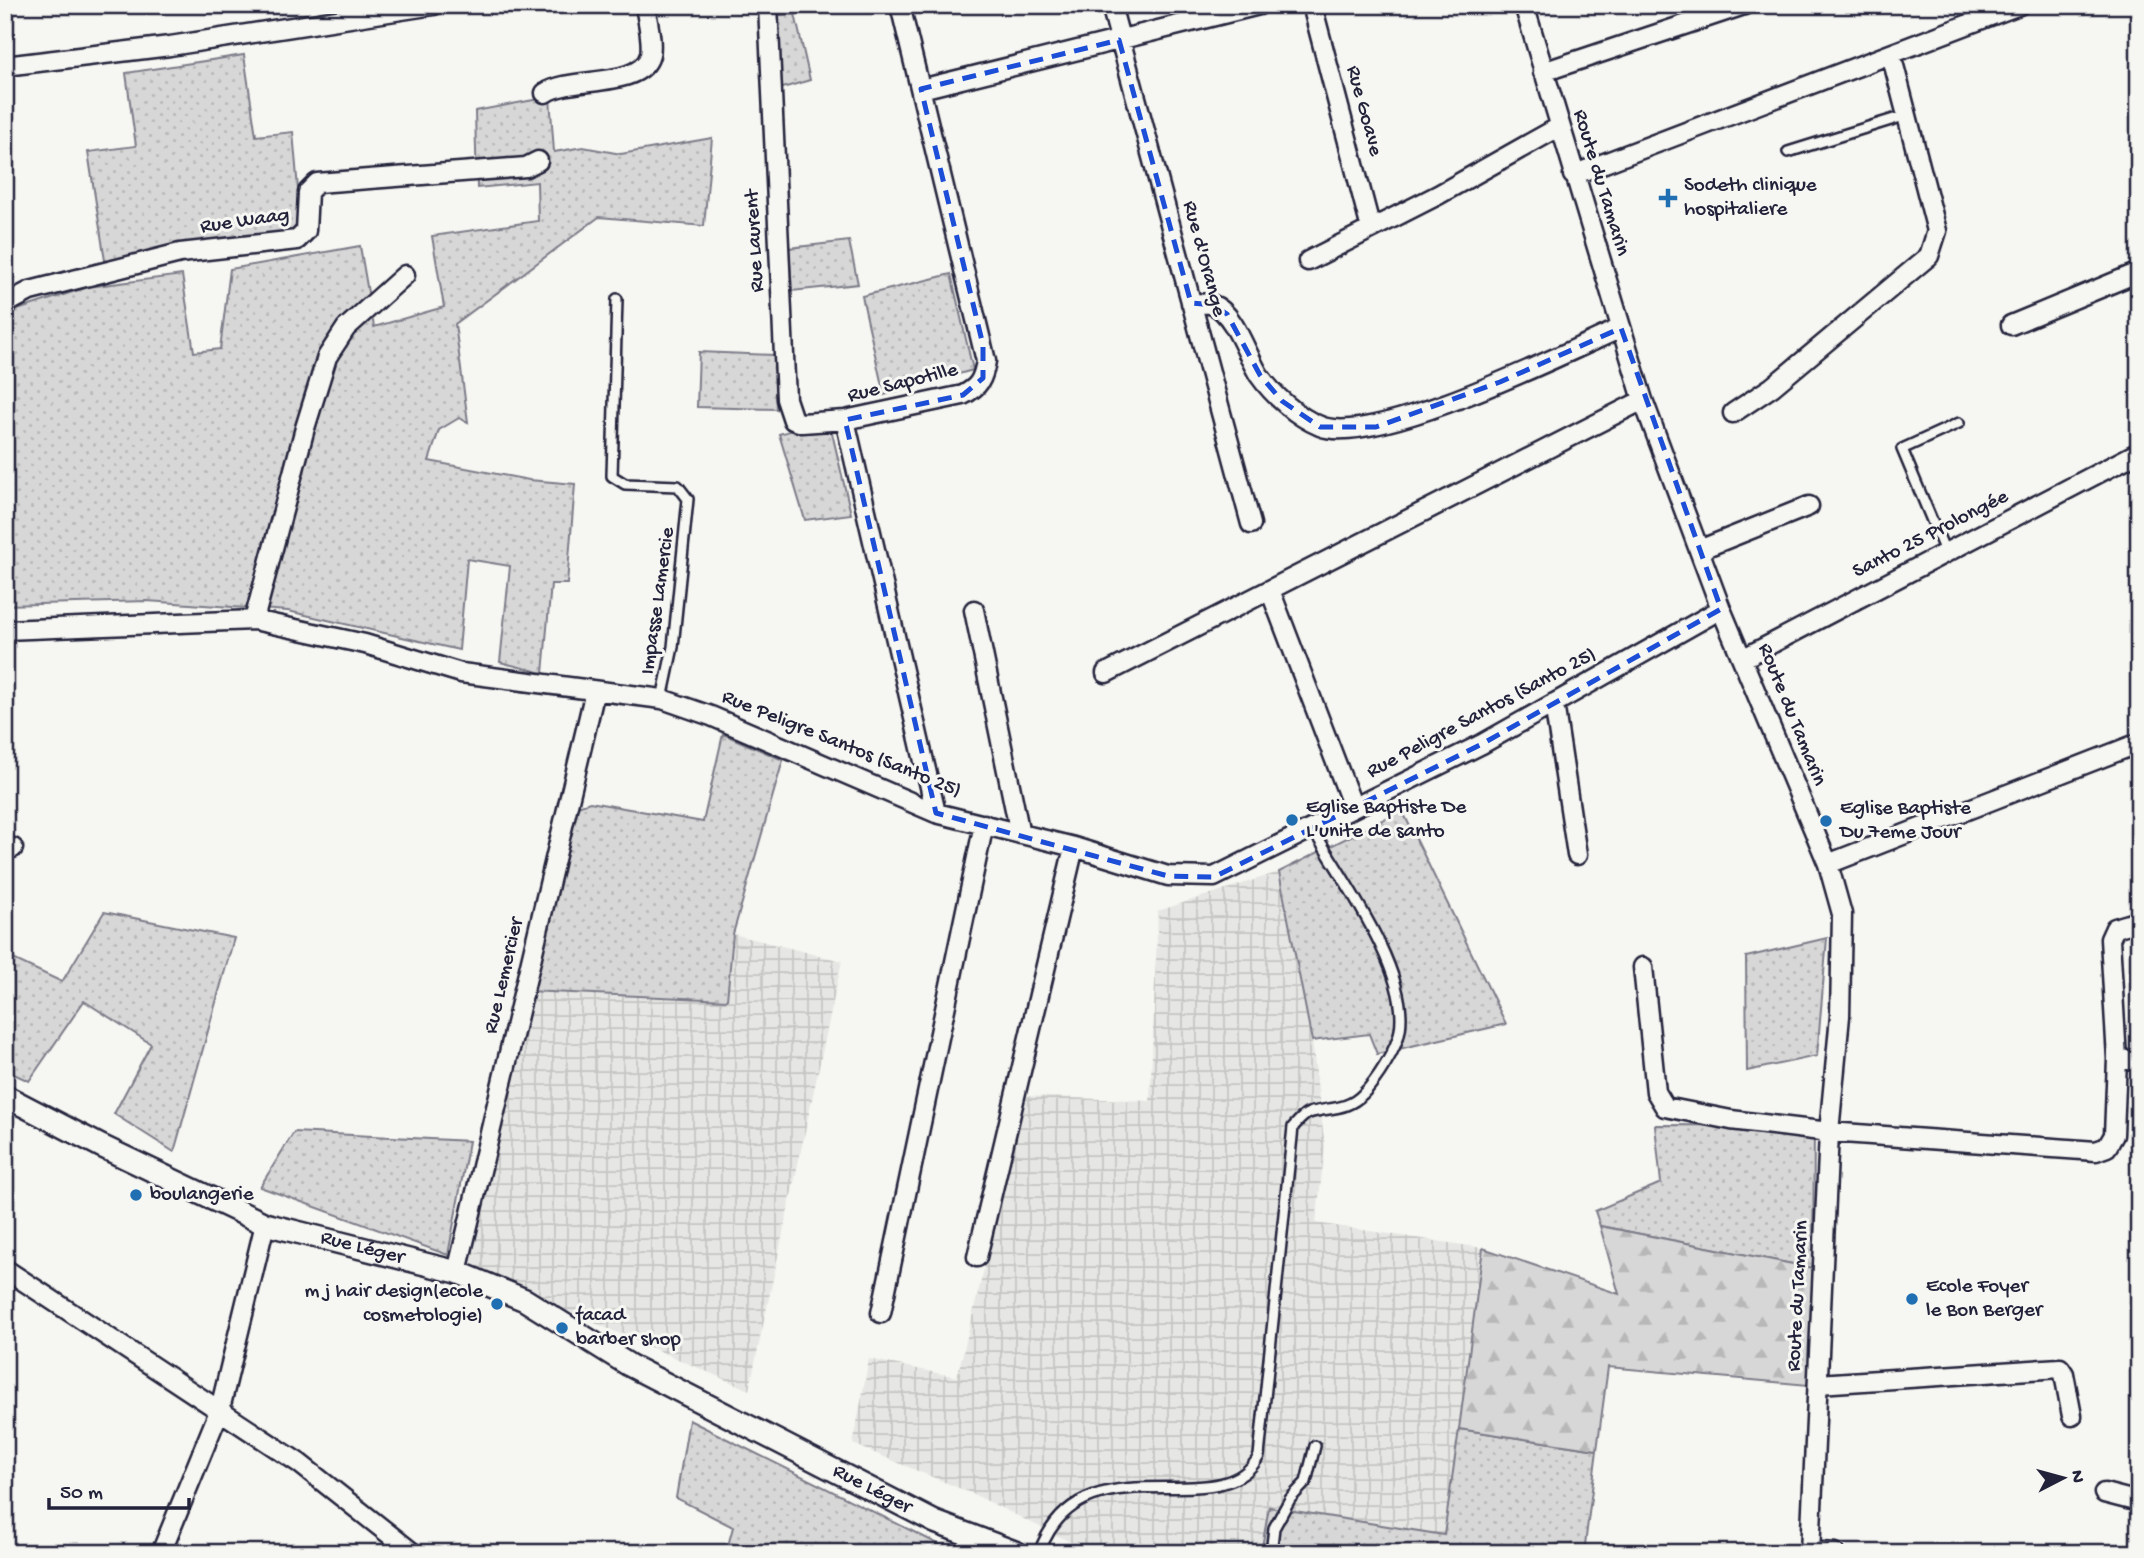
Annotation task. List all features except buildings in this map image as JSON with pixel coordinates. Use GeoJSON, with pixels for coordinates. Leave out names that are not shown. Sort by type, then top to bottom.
{"type":"FeatureCollection","features":[{"type":"Feature","properties":{"kind":"street"},"geometry":{"type":"LineString","coordinates":[[5,66],[170,46],[434,5]]}},
{"type":"Feature","properties":{"kind":"street"},"geometry":{"type":"LineString","coordinates":[[545,93],[557,88],[626,76],[644,65],[649,56],[650,44],[645,5]]}},
{"type":"Feature","properties":{"kind":"street","name":"Rue Laurent"},"geometry":{"type":"LineString","coordinates":[[768,5],[786,399],[793,420],[802,424],[845,420]]}},
{"type":"Feature","properties":{"kind":"street","name":"Rue Sapotille"},"geometry":{"type":"LineString","coordinates":[[900,5],[986,361],[983,378],[976,388],[963,395],[845,420],[936,813]]}},
{"type":"Feature","properties":{"kind":"street","name":"Rue d'Orange"},"geometry":{"type":"LineString","coordinates":[[1111,5],[1251,524]]}},
{"type":"Feature","properties":{"kind":"street"},"geometry":{"type":"LineString","coordinates":[[922,89],[1259,5]]}},
{"type":"Feature","properties":{"kind":"street","name":"Rue Goave"},"geometry":{"type":"LineString","coordinates":[[1312,5],[1370,229]]}},
{"type":"Feature","properties":{"kind":"street","name":"Route du Tamarin"},"geometry":{"type":"LineString","coordinates":[[1524,5],[1573,175],[1643,400],[1721,609],[1744,658],[1828,864],[1842,914],[1840,1016],[1829,1132],[1810,1552]]}},
{"type":"Feature","properties":{"kind":"street"},"geometry":{"type":"LineString","coordinates":[[1543,72],[1744,5]]}},
{"type":"Feature","properties":{"kind":"street"},"geometry":{"type":"LineString","coordinates":[[1573,175],[2019,5]]}},
{"type":"Feature","properties":{"kind":"street"},"geometry":{"type":"LineString","coordinates":[[1733,413],[1772,387],[1929,256],[1937,231],[1891,54]]}},
{"type":"Feature","properties":{"kind":"street"},"geometry":{"type":"LineString","coordinates":[[1308,261],[1559,127]]}},
{"type":"Feature","properties":{"kind":"street","name":"Rue Waag"},"geometry":{"type":"LineString","coordinates":[[5,304],[30,291],[180,254],[297,240],[306,230],[308,192],[317,183],[526,167],[538,162]]}},
{"type":"Feature","properties":{"kind":"street"},"geometry":{"type":"LineString","coordinates":[[2011,326],[2139,272]]}},
{"type":"Feature","properties":{"kind":"street"},"geometry":{"type":"LineString","coordinates":[[254,620],[304,428],[327,358],[345,328],[405,275]]}},
{"type":"Feature","properties":{"kind":"street"},"geometry":{"type":"LineString","coordinates":[[1191,303],[1213,305],[1227,314],[1260,375],[1282,401],[1320,427],[1345,430],[1376,427],[1500,382],[1621,328]]}},
{"type":"Feature","properties":{"kind":"street"},"geometry":{"type":"LineString","coordinates":[[1106,673],[1643,400]]}},
{"type":"Feature","properties":{"kind":"street","name":"Santo 25 Prolongée"},"geometry":{"type":"LineString","coordinates":[[1744,658],[2139,452]]}},
{"type":"Feature","properties":{"kind":"street"},"geometry":{"type":"LineString","coordinates":[[1699,550],[1810,506]]}},
{"type":"Feature","properties":{"kind":"street"},"geometry":{"type":"LineString","coordinates":[[1270,590],[1353,807]]}},
{"type":"Feature","properties":{"kind":"street","name":"Rue Peligre Santos (Santo 25)"},"geometry":{"type":"LineString","coordinates":[[5,630],[254,620],[365,644],[461,673],[662,699],[711,716],[936,813],[1074,847],[1168,876],[1214,877],[1482,744],[1721,609]]}},
{"type":"Feature","properties":{"kind":"street"},"geometry":{"type":"LineString","coordinates":[[974,610],[1020,834]]}},
{"type":"Feature","properties":{"kind":"street","name":"Rue Lemercier"},"geometry":{"type":"LineString","coordinates":[[457,1272],[595,691]]}},
{"type":"Feature","properties":{"kind":"street"},"geometry":{"type":"LineString","coordinates":[[1554,703],[1577,855]]}},
{"type":"Feature","properties":{"kind":"street"},"geometry":{"type":"LineString","coordinates":[[1828,864],[2139,743]]}},
{"type":"Feature","properties":{"kind":"street"},"geometry":{"type":"LineString","coordinates":[[881,1313],[984,824]]}},
{"type":"Feature","properties":{"kind":"street"},"geometry":{"type":"LineString","coordinates":[[977,1257],[1074,847]]}},
{"type":"Feature","properties":{"kind":"street"},"geometry":{"type":"LineString","coordinates":[[1643,967],[1656,1092],[1665,1107],[1731,1120],[1829,1132],[2096,1151],[2107,1147],[2114,1135],[2117,1059],[2110,939],[2115,928],[2139,921]]}},
{"type":"Feature","properties":{"kind":"street"},"geometry":{"type":"LineString","coordinates":[[2117,1059],[2139,1061]]}},
{"type":"Feature","properties":{"kind":"street","name":"Rue Léger"},"geometry":{"type":"LineString","coordinates":[[5,1096],[101,1146],[265,1224],[457,1272],[525,1300],[629,1365],[935,1522],[1017,1553]]}},
{"type":"Feature","properties":{"kind":"street"},"geometry":{"type":"LineString","coordinates":[[161,1553],[220,1409],[265,1224]]}},
{"type":"Feature","properties":{"kind":"street"},"geometry":{"type":"LineString","coordinates":[[5,1269],[299,1462],[413,1553]]}},
{"type":"Feature","properties":{"kind":"street"},"geometry":{"type":"LineString","coordinates":[[1818,1384],[2060,1368],[2064,1374],[2072,1416]]}},
{"type":"Feature","properties":{"kind":"street"},"geometry":{"type":"LineString","coordinates":[[2104,1493],[2139,1502]]}},
{"type":"Feature","properties":{"kind":"street"},"geometry":{"type":"LineString","coordinates":[[1810,1552],[1835,1553]]}},
{"type":"Feature","properties":{"kind":"lane"},"geometry":{"type":"LineString","coordinates":[[1788,152],[1909,115]]}},
{"type":"Feature","properties":{"kind":"lane","name":"Impasse Lamercie"},"geometry":{"type":"LineString","coordinates":[[617,299],[612,476],[625,484],[678,486],[688,499],[673,647],[662,699]]}},
{"type":"Feature","properties":{"kind":"lane"},"geometry":{"type":"LineString","coordinates":[[1946,554],[1902,449],[1959,423]]}},
{"type":"Feature","properties":{"kind":"lane"},"geometry":{"type":"LineString","coordinates":[[1039,1553],[1043,1542],[1064,1514],[1084,1496],[1117,1489],[1219,1484],[1240,1479],[1251,1470],[1259,1456],[1293,1127],[1307,1114],[1342,1108],[1362,1096],[1381,1071],[1400,1030],[1397,995],[1382,946],[1312,828]]}},
{"type":"Feature","properties":{"kind":"lane"},"geometry":{"type":"LineString","coordinates":[[1271,1553],[1274,1528],[1290,1499],[1306,1482],[1315,1446]]}},
{"type":"Feature","properties":{"kind":"highlighted area"},"geometry":{"type":"Polygon","coordinates":[[[1119,40],[1191,303],[1213,305],[1227,314],[1260,375],[1282,401],[1320,427],[1376,427],[1500,382],[1621,328],[1721,609],[1482,744],[1214,877],[1168,876],[936,813],[845,420],[963,395],[983,378],[983,345],[921,89],[1119,40]]]}},
{"type":"Feature","properties":{"kind":"shaded area"},"geometry":{"type":"Polygon","coordinates":[[[1279,872],[1312,1041],[1325,1147],[1316,1223],[1483,1248],[1444,1535],[1270,1507],[1261,1553],[1093,1553],[973,1494],[853,1444],[869,1359],[957,1377],[1027,1096],[1150,1101],[1158,911],[1279,872]]]}},
{"type":"Feature","properties":{"kind":"shaded area"},"geometry":{"type":"Polygon","coordinates":[[[733,934],[842,961],[749,1390],[466,1267],[528,991],[727,1000],[733,934]]]}},
{"type":"Feature","properties":{"kind":"green space"},"geometry":{"type":"Polygon","coordinates":[[[793,5],[826,5],[795,14],[793,5]]]}},
{"type":"Feature","properties":{"kind":"green space"},"geometry":{"type":"Polygon","coordinates":[[[795,14],[810,80],[776,90],[766,16],[795,14]]]}},
{"type":"Feature","properties":{"kind":"green space"},"geometry":{"type":"Polygon","coordinates":[[[244,55],[256,136],[293,132],[302,235],[106,267],[88,152],[136,146],[126,73],[244,55]]]}},
{"type":"Feature","properties":{"kind":"green space"},"geometry":{"type":"Polygon","coordinates":[[[550,97],[554,152],[583,147],[621,154],[712,138],[704,226],[599,217],[455,324],[468,422],[459,418],[439,430],[429,461],[529,480],[575,484],[567,584],[551,584],[543,673],[500,662],[510,566],[467,559],[459,650],[288,611],[147,601],[5,605],[5,314],[88,287],[182,275],[194,352],[220,349],[230,269],[360,246],[374,327],[444,307],[432,236],[538,221],[537,182],[477,188],[475,111],[550,97]]]}},
{"type":"Feature","properties":{"kind":"green space"},"geometry":{"type":"Polygon","coordinates":[[[849,241],[858,284],[792,291],[789,248],[849,241]]]}},
{"type":"Feature","properties":{"kind":"green space"},"geometry":{"type":"Polygon","coordinates":[[[951,274],[973,370],[884,395],[862,296],[951,274]]]}},
{"type":"Feature","properties":{"kind":"green space"},"geometry":{"type":"Polygon","coordinates":[[[699,352],[774,355],[776,409],[697,407],[699,352]]]}},
{"type":"Feature","properties":{"kind":"green space"},"geometry":{"type":"Polygon","coordinates":[[[829,420],[851,514],[805,520],[779,434],[829,420]]]}},
{"type":"Feature","properties":{"kind":"green space"},"geometry":{"type":"Polygon","coordinates":[[[723,734],[783,760],[733,934],[727,1000],[528,991],[577,806],[590,802],[703,822],[723,734]]]}},
{"type":"Feature","properties":{"kind":"green space"},"geometry":{"type":"Polygon","coordinates":[[[1402,810],[1506,1024],[1377,1054],[1369,1034],[1312,1041],[1279,872],[1402,810]]]}},
{"type":"Feature","properties":{"kind":"green space"},"geometry":{"type":"Polygon","coordinates":[[[104,912],[234,938],[174,1152],[114,1114],[151,1044],[84,1001],[29,1081],[5,1070],[5,955],[62,982],[104,912]]]}},
{"type":"Feature","properties":{"kind":"green space"},"geometry":{"type":"Polygon","coordinates":[[[1827,938],[1817,1056],[1747,1071],[1746,957],[1827,938]]]}},
{"type":"Feature","properties":{"kind":"green space"},"geometry":{"type":"Polygon","coordinates":[[[1655,1125],[1814,1126],[1813,1268],[1600,1226],[1595,1211],[1661,1183],[1655,1125]]]}},
{"type":"Feature","properties":{"kind":"green space"},"geometry":{"type":"Polygon","coordinates":[[[294,1132],[469,1141],[448,1255],[260,1187],[294,1132]]]}},
{"type":"Feature","properties":{"kind":"green space"},"geometry":{"type":"Polygon","coordinates":[[[1600,1226],[1813,1268],[1808,1385],[1608,1367],[1597,1450],[1459,1429],[1483,1248],[1619,1294],[1600,1226]]]}},
{"type":"Feature","properties":{"kind":"green space"},"geometry":{"type":"Polygon","coordinates":[[[689,1420],[956,1553],[726,1553],[733,1527],[676,1498],[689,1420]]]}},
{"type":"Feature","properties":{"kind":"green space"},"geometry":{"type":"Polygon","coordinates":[[[1459,1429],[1597,1450],[1584,1553],[1261,1553],[1269,1507],[1444,1535],[1459,1429]]]}},
{"type":"Feature","properties":{"kind":"place","name":"Sodeth clinique hospitaliere"},"geometry":{"type":"Point","coordinates":[1668,198]}},
{"type":"Feature","properties":{"kind":"place","name":"Eglise Baptiste De L'unite de santo"},"geometry":{"type":"Point","coordinates":[1292,820]}},
{"type":"Feature","properties":{"kind":"place","name":"Eglise Baptiste Du 7eme Jour"},"geometry":{"type":"Point","coordinates":[1826,821]}},
{"type":"Feature","properties":{"kind":"place","name":"boulangerie"},"geometry":{"type":"Point","coordinates":[136,1195]}},
{"type":"Feature","properties":{"kind":"place","name":"Ecole Foyer le Bon Berger"},"geometry":{"type":"Point","coordinates":[1912,1299]}},
{"type":"Feature","properties":{"kind":"place","name":"m j hair design(ecole cosmetologie)"},"geometry":{"type":"Point","coordinates":[497,1304]}},
{"type":"Feature","properties":{"kind":"place","name":"facad barber shop"},"geometry":{"type":"Point","coordinates":[562,1328]}}]}
